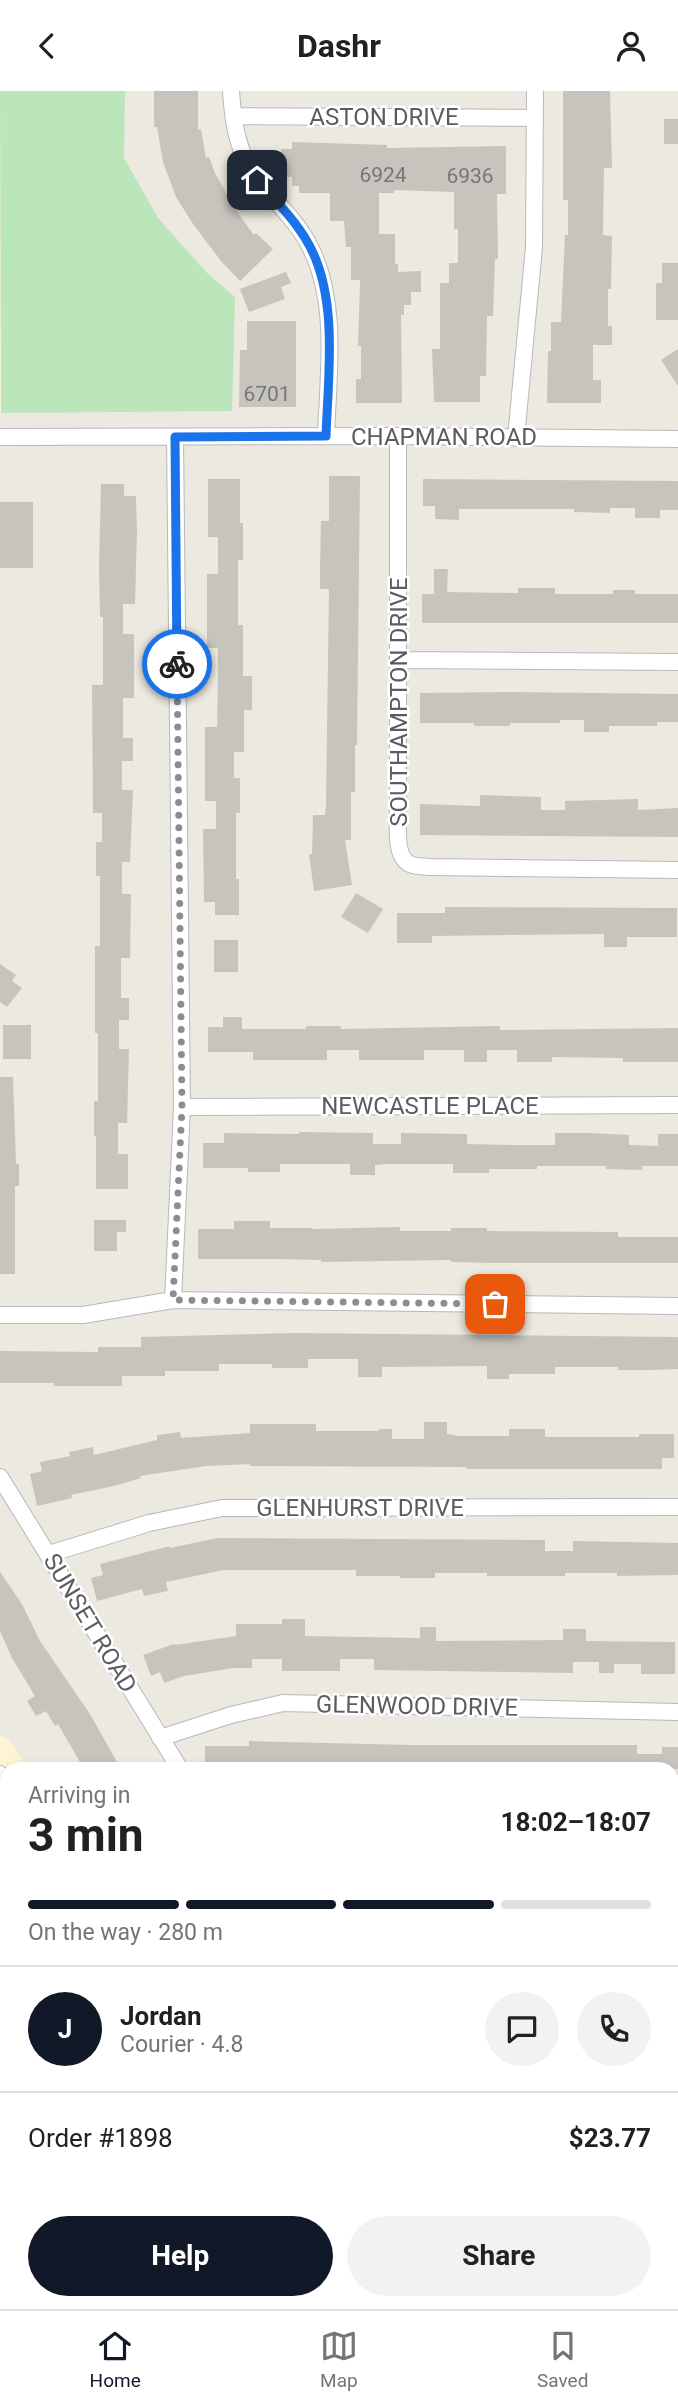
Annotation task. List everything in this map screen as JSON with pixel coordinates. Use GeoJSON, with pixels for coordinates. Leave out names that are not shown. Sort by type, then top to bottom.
{"type":"FeatureCollection","features":[{"type":"Feature","properties":{"kind":"street"},"geometry":{"type":"LineString","coordinates":[[231,91],[240,152],[257,180],[310,245],[321,274],[328,331],[326,436]]}},
{"type":"Feature","properties":{"kind":"street"},"geometry":{"type":"LineString","coordinates":[[516,438],[534,247],[535,91]]}},
{"type":"Feature","properties":{"kind":"street","name":"ASTON DRIVE"},"geometry":{"type":"LineString","coordinates":[[233,116],[535,118]]}},
{"type":"Feature","properties":{"kind":"street","name":"CHAPMAN ROAD"},"geometry":{"type":"LineString","coordinates":[[0,437],[398,436],[678,439]]}},
{"type":"Feature","properties":{"kind":"street","name":"SOUTHAMPTON DRIVE"},"geometry":{"type":"LineString","coordinates":[[398,436],[399,844],[404,860],[410,865],[430,867],[678,870]]}},
{"type":"Feature","properties":{"kind":"street"},"geometry":{"type":"LineString","coordinates":[[173,1300],[182,1107],[175,437]]}},
{"type":"Feature","properties":{"kind":"street"},"geometry":{"type":"LineString","coordinates":[[399,660],[678,662]]}},
{"type":"Feature","properties":{"kind":"street","name":"NEWCASTLE PLACE"},"geometry":{"type":"LineString","coordinates":[[182,1107],[678,1105]]}},
{"type":"Feature","properties":{"kind":"street"},"geometry":{"type":"LineString","coordinates":[[0,1315],[83,1315],[173,1300],[678,1306]]}},
{"type":"Feature","properties":{"kind":"street","name":"SUNSET ROAD"},"geometry":{"type":"LineString","coordinates":[[0,1477],[175,1762]]}},
{"type":"Feature","properties":{"kind":"street","name":"GLENHURST DRIVE"},"geometry":{"type":"LineString","coordinates":[[49,1554],[149,1523],[222,1508],[678,1507]]}},
{"type":"Feature","properties":{"kind":"street","name":"GLENWOOD DRIVE"},"geometry":{"type":"LineString","coordinates":[[160,1738],[231,1714],[283,1703],[678,1712]]}},
{"type":"Feature","properties":{"kind":"shaded area"},"geometry":{"type":"Polygon","coordinates":[[[1,140],[1,413],[0,413],[1,140]]]}},
{"type":"Feature","properties":{"kind":"shaded area"},"geometry":{"type":"Polygon","coordinates":[[[0,1735],[9,1739],[23,1762],[0,1762],[0,1735]]]}},
{"type":"Feature","properties":{"kind":"green space"},"geometry":{"type":"Polygon","coordinates":[[[0,91],[125,91],[124,158],[158,218],[207,273],[235,297],[232,411],[1,413],[0,91]]]}},
{"type":"Feature","properties":{"kind":"building"},"geometry":{"type":"Polygon","coordinates":[[[154,91],[198,91],[198,130],[201,129],[206,158],[209,157],[235,209],[254,235],[256,233],[273,249],[240,281],[221,261],[176,197],[163,162],[157,127],[154,127],[154,91]]]}},
{"type":"Feature","properties":{"kind":"building"},"geometry":{"type":"Polygon","coordinates":[[[563,91],[610,91],[612,168],[604,168],[603,235],[612,236],[608,326],[612,326],[612,345],[593,345],[593,380],[601,380],[601,403],[547,403],[551,322],[561,322],[565,235],[568,235],[568,200],[563,200],[563,91]]]}},
{"type":"Feature","properties":{"kind":"building"},"geometry":{"type":"Polygon","coordinates":[[[664,119],[678,119],[678,144],[664,144],[664,119]]]}},
{"type":"Feature","properties":{"kind":"building"},"geometry":{"type":"Polygon","coordinates":[[[292,142],[387,145],[387,148],[506,146],[506,194],[497,194],[498,259],[495,259],[493,316],[487,316],[486,376],[480,376],[480,402],[434,402],[432,349],[440,349],[440,283],[449,283],[449,263],[458,263],[454,192],[394,190],[394,193],[379,193],[379,234],[395,234],[395,264],[398,264],[398,272],[421,271],[421,292],[411,292],[411,305],[404,305],[404,315],[401,315],[402,403],[356,403],[356,379],[361,379],[361,346],[358,346],[360,280],[351,280],[351,247],[346,247],[344,221],[330,221],[330,193],[299,193],[299,186],[292,186],[292,177],[285,177],[285,167],[281,167],[281,149],[292,149],[292,142]]]}},
{"type":"Feature","properties":{"kind":"building"},"geometry":{"type":"Polygon","coordinates":[[[662,263],[678,263],[678,320],[656,320],[656,283],[662,283],[662,263]]]}},
{"type":"Feature","properties":{"kind":"building"},"geometry":{"type":"Polygon","coordinates":[[[286,272],[291,283],[281,287],[285,299],[249,312],[240,289],[286,272]]]}},
{"type":"Feature","properties":{"kind":"building"},"geometry":{"type":"Polygon","coordinates":[[[247,321],[296,321],[296,407],[239,407],[240,350],[247,350],[247,321]]]}},
{"type":"Feature","properties":{"kind":"building"},"geometry":{"type":"Polygon","coordinates":[[[678,349],[678,386],[661,360],[678,349]]]}},
{"type":"Feature","properties":{"kind":"building"},"geometry":{"type":"Polygon","coordinates":[[[329,476],[360,476],[357,745],[355,792],[351,792],[351,840],[345,840],[352,885],[314,891],[309,854],[312,854],[313,815],[325,815],[326,804],[329,589],[320,589],[320,567],[321,521],[329,521],[329,476]]]}},
{"type":"Feature","properties":{"kind":"building"},"geometry":{"type":"Polygon","coordinates":[[[208,479],[240,479],[243,560],[238,560],[238,625],[243,625],[243,676],[252,676],[252,710],[244,710],[244,752],[234,752],[234,778],[240,778],[240,813],[236,813],[239,915],[215,915],[215,902],[204,902],[203,829],[216,829],[216,801],[205,801],[205,727],[217,727],[218,676],[218,648],[207,648],[207,574],[218,574],[218,537],[208,537],[208,479]]]}},
{"type":"Feature","properties":{"kind":"building"},"geometry":{"type":"Polygon","coordinates":[[[423,479],[678,481],[678,510],[660,510],[660,518],[635,518],[635,508],[610,508],[610,513],[574,512],[574,509],[459,509],[459,520],[435,519],[435,506],[423,506],[423,479]]]}},
{"type":"Feature","properties":{"kind":"building"},"geometry":{"type":"Polygon","coordinates":[[[101,484],[124,484],[124,496],[136,496],[135,604],[123,604],[123,634],[134,634],[134,698],[123,698],[123,738],[133,738],[133,761],[122,761],[122,790],[133,790],[130,862],[122,862],[122,894],[131,894],[130,958],[121,958],[121,998],[129,998],[129,1020],[119,1020],[119,1049],[129,1049],[127,1123],[118,1123],[118,1154],[128,1154],[128,1189],[96,1189],[94,1101],[98,1101],[98,1033],[95,1033],[95,946],[100,946],[100,876],[96,876],[96,842],[102,842],[102,813],[93,813],[92,685],[103,685],[103,617],[100,617],[99,565],[101,484]]]}},
{"type":"Feature","properties":{"kind":"building"},"geometry":{"type":"Polygon","coordinates":[[[0,502],[33,502],[33,568],[0,568],[0,502]]]}},
{"type":"Feature","properties":{"kind":"building"},"geometry":{"type":"Polygon","coordinates":[[[434,569],[448,569],[447,592],[518,593],[518,588],[555,588],[555,594],[613,594],[613,590],[635,590],[635,594],[678,594],[678,623],[422,623],[422,594],[434,594],[434,569]]]}},
{"type":"Feature","properties":{"kind":"building"},"geometry":{"type":"Polygon","coordinates":[[[420,693],[678,694],[678,722],[657,722],[657,726],[609,726],[609,732],[584,732],[584,720],[510,723],[510,726],[420,723],[420,693]]]}},
{"type":"Feature","properties":{"kind":"building"},"geometry":{"type":"Polygon","coordinates":[[[480,795],[541,797],[541,810],[565,810],[565,801],[638,799],[638,810],[678,808],[678,837],[420,835],[420,804],[480,806],[480,795]]]}},
{"type":"Feature","properties":{"kind":"building"},"geometry":{"type":"Polygon","coordinates":[[[356,893],[383,909],[368,933],[341,917],[356,893]]]}},
{"type":"Feature","properties":{"kind":"building"},"geometry":{"type":"Polygon","coordinates":[[[445,907],[677,908],[677,937],[627,937],[627,947],[604,947],[604,934],[432,936],[432,943],[397,943],[397,913],[445,913],[445,907]]]}},
{"type":"Feature","properties":{"kind":"building"},"geometry":{"type":"Polygon","coordinates":[[[214,940],[238,940],[238,972],[214,972],[214,940]]]}},
{"type":"Feature","properties":{"kind":"building"},"geometry":{"type":"Polygon","coordinates":[[[0,964],[16,975],[12,981],[22,988],[7,1007],[0,1002],[0,964]]]}},
{"type":"Feature","properties":{"kind":"building"},"geometry":{"type":"Polygon","coordinates":[[[223,1017],[242,1017],[242,1029],[306,1029],[306,1026],[341,1026],[341,1029],[500,1026],[500,1030],[678,1028],[678,1062],[623,1062],[623,1058],[552,1057],[552,1062],[517,1062],[517,1050],[487,1050],[487,1062],[464,1062],[464,1050],[424,1050],[424,1060],[359,1060],[359,1050],[327,1050],[327,1060],[253,1060],[253,1052],[208,1052],[208,1027],[223,1027],[223,1017]]]}},
{"type":"Feature","properties":{"kind":"building"},"geometry":{"type":"Polygon","coordinates":[[[3,1025],[31,1025],[31,1059],[3,1059],[3,1025]]]}},
{"type":"Feature","properties":{"kind":"building"},"geometry":{"type":"Polygon","coordinates":[[[0,1077],[13,1077],[16,1164],[19,1164],[19,1186],[15,1186],[15,1274],[0,1274],[0,1077]]]}},
{"type":"Feature","properties":{"kind":"building"},"geometry":{"type":"Polygon","coordinates":[[[224,1133],[373,1133],[373,1144],[401,1144],[401,1133],[467,1134],[467,1144],[515,1145],[555,1145],[555,1133],[591,1133],[629,1135],[629,1145],[658,1146],[658,1134],[678,1134],[678,1166],[642,1166],[642,1170],[606,1169],[606,1166],[537,1166],[537,1169],[489,1169],[489,1173],[453,1173],[453,1164],[386,1164],[375,1165],[375,1175],[350,1175],[350,1164],[280,1164],[280,1172],[248,1172],[248,1168],[203,1168],[203,1143],[224,1143],[224,1133]]]}},
{"type":"Feature","properties":{"kind":"building"},"geometry":{"type":"Polygon","coordinates":[[[94,1220],[126,1220],[126,1232],[117,1232],[117,1251],[94,1251],[94,1220]]]}},
{"type":"Feature","properties":{"kind":"building"},"geometry":{"type":"Polygon","coordinates":[[[234,1221],[270,1221],[270,1228],[400,1227],[400,1231],[451,1231],[451,1228],[487,1228],[487,1231],[618,1232],[618,1237],[678,1237],[678,1263],[198,1259],[198,1229],[234,1229],[234,1221]]]}},
{"type":"Feature","properties":{"kind":"building"},"geometry":{"type":"Polygon","coordinates":[[[296,1333],[678,1337],[678,1369],[555,1367],[555,1374],[509,1374],[509,1379],[487,1379],[487,1366],[382,1367],[382,1377],[358,1377],[358,1359],[308,1359],[308,1368],[272,1368],[272,1364],[219,1364],[219,1371],[165,1371],[165,1376],[122,1376],[122,1386],[0,1383],[0,1351],[98,1352],[98,1347],[141,1347],[141,1337],[296,1333]]]}},
{"type":"Feature","properties":{"kind":"building"},"geometry":{"type":"Polygon","coordinates":[[[424,1422],[447,1422],[447,1434],[459,1436],[509,1436],[509,1429],[545,1429],[545,1437],[639,1437],[639,1434],[674,1434],[674,1458],[662,1458],[662,1469],[466,1469],[250,1464],[206,1466],[140,1476],[141,1478],[114,1486],[37,1506],[30,1474],[42,1471],[40,1462],[70,1456],[69,1452],[93,1447],[94,1455],[157,1440],[157,1435],[180,1432],[181,1438],[250,1433],[250,1424],[316,1424],[316,1431],[392,1429],[392,1439],[424,1439],[424,1422]]]}},
{"type":"Feature","properties":{"kind":"building"},"geometry":{"type":"Polygon","coordinates":[[[217,1538],[545,1540],[545,1551],[573,1551],[573,1541],[678,1543],[678,1575],[565,1573],[565,1576],[487,1576],[487,1573],[435,1573],[435,1578],[400,1578],[356,1576],[356,1570],[224,1570],[166,1582],[168,1591],[144,1596],[142,1589],[97,1601],[91,1578],[103,1575],[100,1564],[170,1546],[217,1538]]]}},
{"type":"Feature","properties":{"kind":"building"},"geometry":{"type":"Polygon","coordinates":[[[0,1572],[22,1604],[40,1641],[90,1714],[117,1762],[80,1762],[58,1724],[55,1726],[46,1711],[36,1716],[27,1701],[35,1696],[12,1658],[0,1631],[0,1572]]]}},
{"type":"Feature","properties":{"kind":"building"},"geometry":{"type":"Polygon","coordinates":[[[282,1619],[305,1619],[305,1636],[420,1638],[420,1627],[436,1627],[436,1641],[563,1640],[563,1629],[586,1629],[586,1641],[675,1642],[675,1674],[641,1674],[641,1664],[614,1664],[614,1673],[599,1673],[599,1662],[573,1662],[573,1673],[374,1670],[374,1659],[340,1659],[340,1671],[282,1671],[282,1659],[252,1659],[252,1668],[233,1668],[184,1676],[164,1683],[160,1672],[151,1676],[143,1655],[174,1644],[236,1636],[236,1624],[282,1624],[282,1619]]]}},
{"type":"Feature","properties":{"kind":"building"},"geometry":{"type":"Polygon","coordinates":[[[249,1741],[409,1745],[637,1745],[637,1754],[662,1754],[662,1747],[678,1747],[678,1762],[205,1762],[205,1746],[249,1746],[249,1741]]]}},
{"type":"Feature","properties":{"kind":"way so far"},"geometry":{"type":"LineString","coordinates":[[177,664],[182,1107],[173,1300],[495,1304]]}},
{"type":"Feature","properties":{"kind":"route"},"geometry":{"type":"LineString","coordinates":[[177,664],[175,437],[326,436],[328,325],[321,274],[310,245],[257,180]]}}]}
